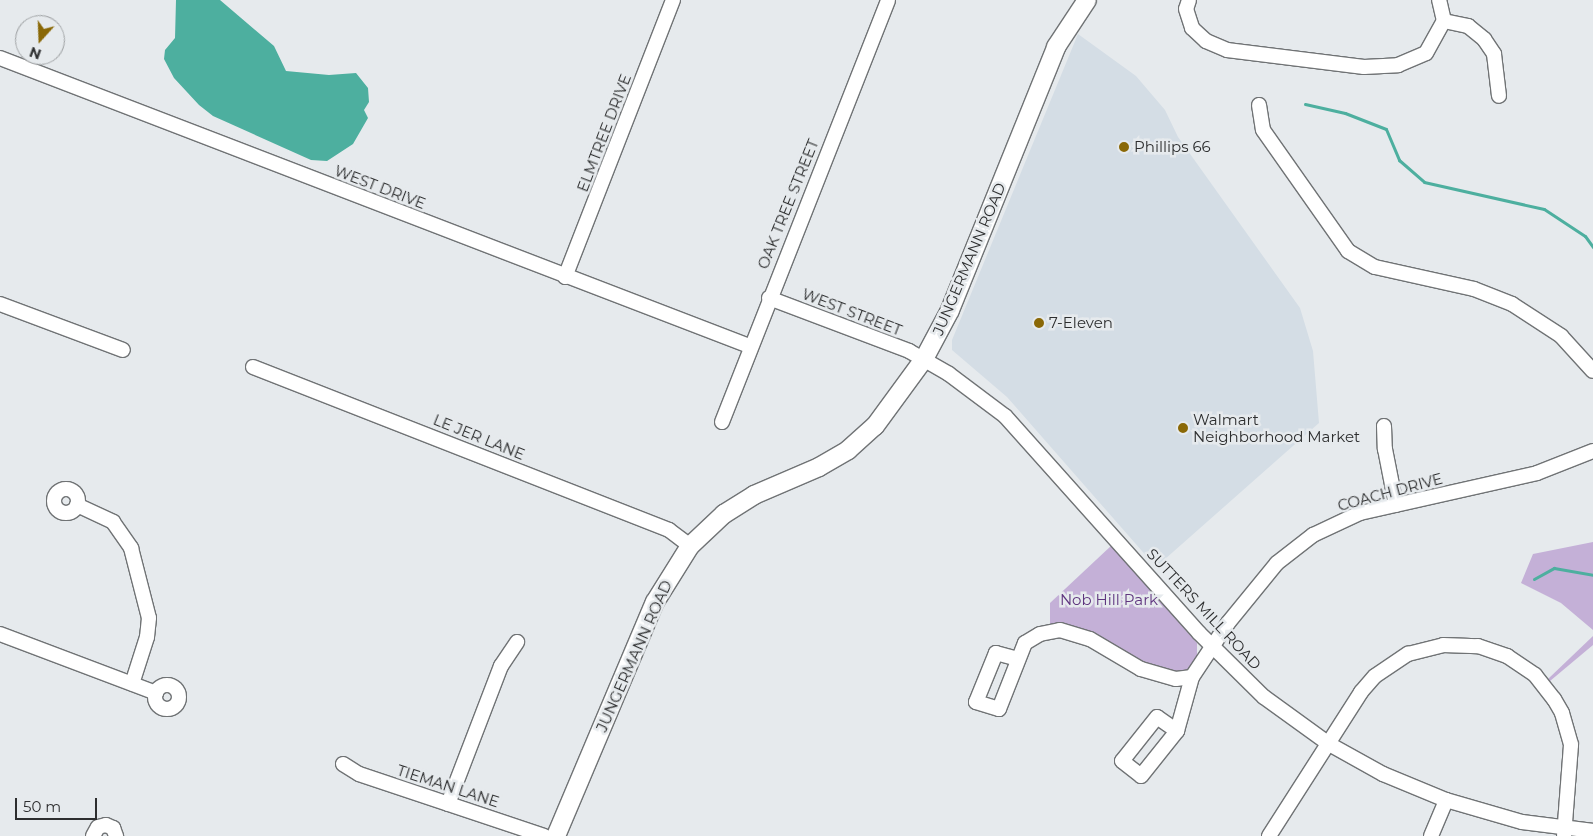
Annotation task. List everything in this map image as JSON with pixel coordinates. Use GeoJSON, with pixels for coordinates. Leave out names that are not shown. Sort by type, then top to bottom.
{"type":"FeatureCollection","features":[{"type":"Feature","properties":{"kind":"main road","name":"JUNGERMANN ROAD"},"geometry":{"type":"LineString","coordinates":[[556,836],[655,602],[690,546],[724,514],[754,495],[819,468],[848,450],[875,426],[924,359],[953,302],[1056,47],[1088,0]]}},
{"type":"Feature","properties":{"kind":"street","name":"ELMTREE DRIVE"},"geometry":{"type":"LineString","coordinates":[[565,277],[673,0]]}},
{"type":"Feature","properties":{"kind":"street","name":"OAK TREE STREET"},"geometry":{"type":"LineString","coordinates":[[722,422],[749,346],[888,0]]}},
{"type":"Feature","properties":{"kind":"street"},"geometry":{"type":"LineString","coordinates":[[1189,0],[1186,10],[1192,28],[1206,41],[1226,50],[1364,67],[1398,65],[1422,56],[1438,35],[1444,21],[1439,0]]}},
{"type":"Feature","properties":{"kind":"street"},"geometry":{"type":"LineString","coordinates":[[1444,21],[1468,26],[1484,39],[1494,54],[1499,96]]}},
{"type":"Feature","properties":{"kind":"street","name":"WEST DRIVE"},"geometry":{"type":"LineString","coordinates":[[0,58],[565,277],[749,346]]}},
{"type":"Feature","properties":{"kind":"street"},"geometry":{"type":"LineString","coordinates":[[1258,105],[1263,130],[1348,251],[1391,272],[1474,289],[1512,304],[1561,336],[1593,371]]}},
{"type":"Feature","properties":{"kind":"street","name":"WEST STREET"},"geometry":{"type":"LineString","coordinates":[[769,298],[924,359]]}},
{"type":"Feature","properties":{"kind":"street"},"geometry":{"type":"LineString","coordinates":[[0,304],[123,350]]}},
{"type":"Feature","properties":{"kind":"street","name":"SUTTERS MILL ROAD"},"geometry":{"type":"LineString","coordinates":[[924,359],[1013,423],[1084,507],[1213,647],[1264,697],[1329,744],[1390,777],[1446,800],[1564,832],[1593,831]]}},
{"type":"Feature","properties":{"kind":"street","name":"LE JER LANE"},"geometry":{"type":"LineString","coordinates":[[253,367],[669,530],[690,546]]}},
{"type":"Feature","properties":{"kind":"street"},"geometry":{"type":"LineString","coordinates":[[1384,426],[1384,449],[1396,505]]}},
{"type":"Feature","properties":{"kind":"street","name":"COACH DRIVE"},"geometry":{"type":"LineString","coordinates":[[1177,731],[1192,677],[1260,581],[1294,548],[1344,518],[1545,470],[1593,452]]}},
{"type":"Feature","properties":{"kind":"street"},"geometry":{"type":"LineString","coordinates":[[77,504],[113,522],[131,548],[149,618],[147,637],[132,684]]}},
{"type":"Feature","properties":{"kind":"street"},"geometry":{"type":"LineString","coordinates":[[1018,659],[1025,643],[1040,634],[1060,630],[1090,639],[1149,672],[1176,679],[1192,677]]}},
{"type":"Feature","properties":{"kind":"street"},"geometry":{"type":"LineString","coordinates":[[0,634],[156,693]]}},
{"type":"Feature","properties":{"kind":"street"},"geometry":{"type":"LineString","coordinates":[[448,804],[502,666],[517,642]]}},
{"type":"Feature","properties":{"kind":"street"},"geometry":{"type":"LineString","coordinates":[[1269,836],[1361,692],[1389,665],[1425,647],[1461,645],[1491,650],[1535,675],[1562,713],[1572,762],[1564,832]]}},
{"type":"Feature","properties":{"kind":"street","name":"TIEMAN LANE"},"geometry":{"type":"LineString","coordinates":[[342,764],[359,774],[544,836]]}},
{"type":"Feature","properties":{"kind":"street"},"geometry":{"type":"LineString","coordinates":[[1431,836],[1446,800]]}},
{"type":"Feature","properties":{"kind":"street"},"geometry":{"type":"LineString","coordinates":[[93,836],[96,829],[106,825],[113,828],[116,836]]}},
{"type":"Feature","properties":{"kind":"shaded area"},"geometry":{"type":"Polygon","coordinates":[[[176,0],[220,0],[274,46],[286,71],[329,75],[356,73],[368,88],[369,102],[364,110],[368,118],[353,144],[327,161],[311,160],[213,116],[199,105],[174,78],[164,59],[165,50],[175,38],[176,0]]]}},
{"type":"Feature","properties":{"kind":"shaded area"},"geometry":{"type":"Polygon","coordinates":[[[1078,34],[1136,76],[1165,110],[1178,137],[1300,308],[1313,351],[1319,423],[1156,567],[1007,397],[952,350],[952,340],[1078,34]]]}},
{"type":"Feature","properties":{"kind":"green space"},"geometry":{"type":"Polygon","coordinates":[[[1593,542],[1593,630],[1561,603],[1521,583],[1533,554],[1593,542]]]}},
{"type":"Feature","properties":{"kind":"green space","name":"Nob Hill Park"},"geometry":{"type":"Polygon","coordinates":[[[1112,545],[1197,643],[1197,658],[1187,672],[1168,673],[1050,626],[1050,603],[1112,545]]]}},
{"type":"Feature","properties":{"kind":"green space"},"geometry":{"type":"Polygon","coordinates":[[[1593,636],[1593,645],[1550,681],[1548,679],[1593,636]]]}},
{"type":"Feature","properties":{"kind":"waterway"},"geometry":{"type":"LineString","coordinates":[[1305,104],[1345,113],[1386,129],[1399,160],[1424,182],[1544,209],[1585,236],[1593,247]]}},
{"type":"Feature","properties":{"kind":"waterway"},"geometry":{"type":"LineString","coordinates":[[1534,579],[1554,568],[1593,575]]}},
{"type":"Feature","properties":{"kind":"place","name":"Phillips 66"},"geometry":{"type":"Point","coordinates":[1124,147]}},
{"type":"Feature","properties":{"kind":"place","name":"7-Eleven"},"geometry":{"type":"Point","coordinates":[1039,323]}},
{"type":"Feature","properties":{"kind":"place","name":"Walmart Neighborhood Market"},"geometry":{"type":"Point","coordinates":[1183,428]}}]}
